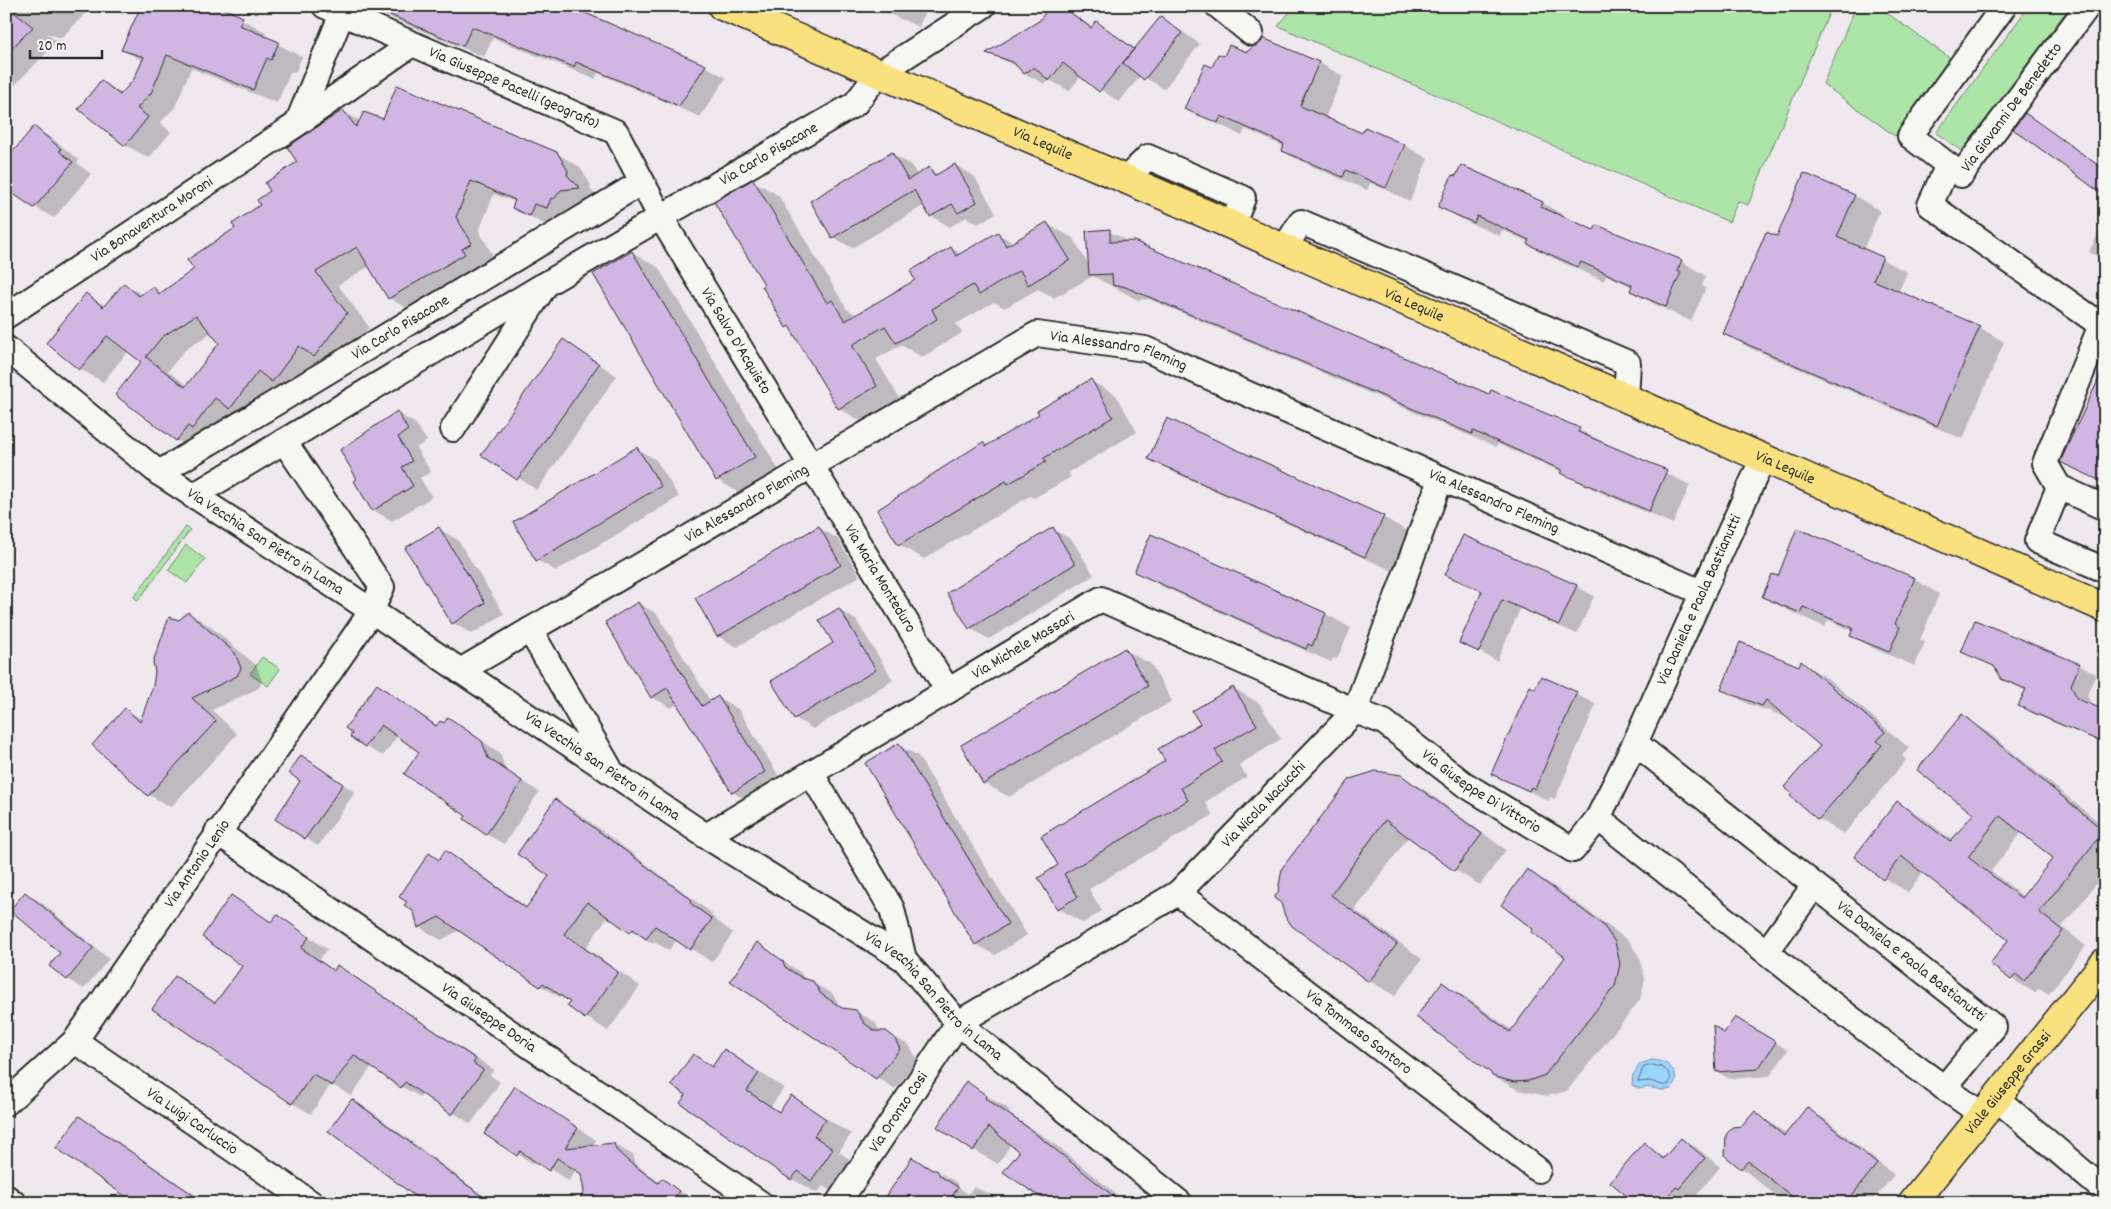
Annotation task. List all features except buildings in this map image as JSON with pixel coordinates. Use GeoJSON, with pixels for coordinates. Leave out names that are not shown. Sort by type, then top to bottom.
{"type":"FeatureCollection","features":[{"type":"Feature","properties":{"kind":"main road","name":"Via Lequile"},"geometry":{"type":"LineString","coordinates":[[722,6],[1126,179],[2105,608]]}},
{"type":"Feature","properties":{"kind":"main road","name":"Viale Giuseppe Grassi"},"geometry":{"type":"LineString","coordinates":[[1912,1203],[2105,962]]}},
{"type":"Feature","properties":{"kind":"street","name":"Via Carlo Pisacane"},"geometry":{"type":"LineString","coordinates":[[193,496],[660,216],[855,104],[878,74],[983,6]]}},
{"type":"Feature","properties":{"kind":"street"},"geometry":{"type":"LineString","coordinates":[[1218,6],[1251,32]]}},
{"type":"Feature","properties":{"kind":"street","name":"Via Giovanni De Benedetto"},"geometry":{"type":"LineString","coordinates":[[2004,6],[1910,136],[1961,175],[2088,6]]}},
{"type":"Feature","properties":{"kind":"street"},"geometry":{"type":"LineString","coordinates":[[297,124],[337,9]]}},
{"type":"Feature","properties":{"kind":"street","name":"Via Giuseppe Pacelli (geografo)"},"geometry":{"type":"LineString","coordinates":[[337,9],[412,44],[616,132],[660,216]]}},
{"type":"Feature","properties":{"kind":"street","name":"Via Bonaventura Moroni"},"geometry":{"type":"LineString","coordinates":[[6,316],[297,124],[412,44]]}},
{"type":"Feature","properties":{"kind":"street"},"geometry":{"type":"LineString","coordinates":[[1948,165],[1930,205],[2103,324],[2045,463],[2059,487],[2105,508]]}},
{"type":"Feature","properties":{"kind":"street","name":"Via Carlo Pisacane"},"geometry":{"type":"LineString","coordinates":[[158,473],[642,182]]}},
{"type":"Feature","properties":{"kind":"street","name":"Via Salvo D'Acquisto"},"geometry":{"type":"LineString","coordinates":[[660,216],[812,466]]}},
{"type":"Feature","properties":{"kind":"street","name":"Via Carlo Pisacane"},"geometry":{"type":"LineString","coordinates":[[453,429],[546,284]]}},
{"type":"Feature","properties":{"kind":"street","name":"Via Alessandro Fleming"},"geometry":{"type":"LineString","coordinates":[[460,671],[1037,334],[1145,349],[1701,592]]}},
{"type":"Feature","properties":{"kind":"street","name":"Via Vecchia San Pietro in Lama"},"geometry":{"type":"LineString","coordinates":[[6,348],[158,473],[348,595],[370,612],[706,836],[904,959],[958,1023],[1173,1201]]}},
{"type":"Feature","properties":{"kind":"street","name":"Via Antonio Lenio"},"geometry":{"type":"LineString","coordinates":[[6,1103],[75,1041],[370,612],[382,587],[284,441]]}},
{"type":"Feature","properties":{"kind":"street","name":"Via Daniela e Paola Bastianutti"},"geometry":{"type":"LineString","coordinates":[[1598,818],[1635,743],[1701,592],[1763,458]]}},
{"type":"Feature","properties":{"kind":"street","name":"Via Maria Monteduro"},"geometry":{"type":"LineString","coordinates":[[812,466],[948,691]]}},
{"type":"Feature","properties":{"kind":"street","name":"Via Nicola Nacucchi"},"geometry":{"type":"LineString","coordinates":[[958,1023],[1178,893],[1355,711],[1441,478]]}},
{"type":"Feature","properties":{"kind":"street"},"geometry":{"type":"LineString","coordinates":[[2023,572],[2059,487]]}},
{"type":"Feature","properties":{"kind":"street"},"geometry":{"type":"LineString","coordinates":[[2037,541],[2105,570]]}},
{"type":"Feature","properties":{"kind":"street","name":"Via Michele Massari"},"geometry":{"type":"LineString","coordinates":[[706,836],[1101,599],[1355,711]]}},
{"type":"Feature","properties":{"kind":"street"},"geometry":{"type":"LineString","coordinates":[[530,630],[612,772]]}},
{"type":"Feature","properties":{"kind":"street","name":"Via Giuseppe Di Vittorio"},"geometry":{"type":"LineString","coordinates":[[1355,711],[1384,722],[1464,784],[1573,850],[1598,818]]}},
{"type":"Feature","properties":{"kind":"street","name":"Via Daniela e Paola Bastianutti"},"geometry":{"type":"LineString","coordinates":[[1635,743],[1994,1027],[1944,1088]]}},
{"type":"Feature","properties":{"kind":"street"},"geometry":{"type":"LineString","coordinates":[[811,773],[892,909],[904,959]]}},
{"type":"Feature","properties":{"kind":"street"},"geometry":{"type":"LineString","coordinates":[[1598,818],[1944,1088],[1989,1107],[2105,1191]]}},
{"type":"Feature","properties":{"kind":"street","name":"Via Giuseppe Doria"},"geometry":{"type":"LineString","coordinates":[[217,832],[760,1203]]}},
{"type":"Feature","properties":{"kind":"street"},"geometry":{"type":"LineString","coordinates":[[1767,951],[1814,886]]}},
{"type":"Feature","properties":{"kind":"street","name":"Via Tommaso Santoro"},"geometry":{"type":"LineString","coordinates":[[1178,893],[1538,1170]]}},
{"type":"Feature","properties":{"kind":"street","name":"Via Oronzo Cosi"},"geometry":{"type":"LineString","coordinates":[[838,1203],[958,1023]]}},
{"type":"Feature","properties":{"kind":"street","name":"Via Luigi Carluccio"},"geometry":{"type":"LineString","coordinates":[[75,1041],[311,1203]]}},
{"type":"Feature","properties":{"kind":"street"},"geometry":{"type":"LineString","coordinates":[[6,1196],[14,1203]]}},
{"type":"Feature","properties":{"kind":"green space"},"geometry":{"type":"Polygon","coordinates":[[[1295,6],[1832,6],[1748,205],[1738,201],[1729,222],[1278,26],[1295,6]]]}},
{"type":"Feature","properties":{"kind":"green space"},"geometry":{"type":"Polygon","coordinates":[[[1847,6],[1877,6],[1954,61],[1895,136],[1823,84],[1854,11],[1847,6]]]}},
{"type":"Feature","properties":{"kind":"green space"},"geometry":{"type":"Polygon","coordinates":[[[2029,6],[2070,6],[1963,152],[1936,133],[2029,6]]]}},
{"type":"Feature","properties":{"kind":"green space"},"geometry":{"type":"Polygon","coordinates":[[[186,527],[190,530],[138,601],[134,597],[186,527]]]}},
{"type":"Feature","properties":{"kind":"green space"},"geometry":{"type":"Polygon","coordinates":[[[186,545],[205,559],[187,583],[168,570],[186,545]]]}},
{"type":"Feature","properties":{"kind":"green space"},"geometry":{"type":"Polygon","coordinates":[[[262,657],[280,669],[268,686],[250,674],[262,657]]]}},
{"type":"Feature","properties":{"kind":"water"},"geometry":{"type":"Polygon","coordinates":[[[1652,1060],[1665,1063],[1674,1071],[1676,1080],[1671,1089],[1662,1090],[1648,1087],[1639,1089],[1632,1085],[1633,1075],[1640,1064],[1652,1060]]]}}]}
